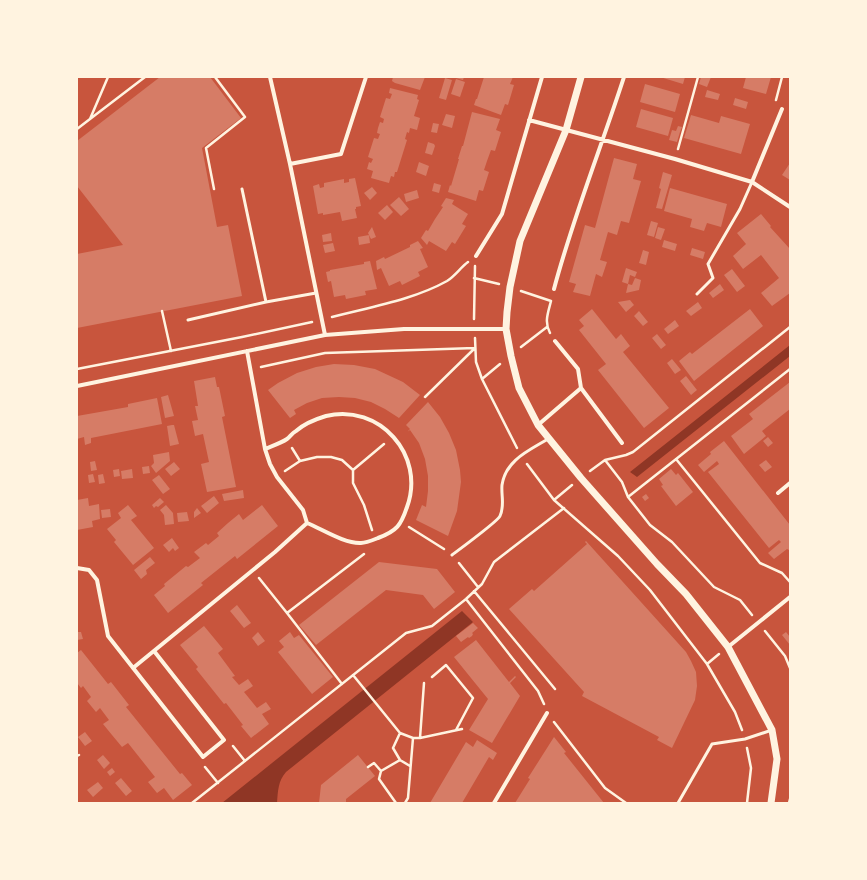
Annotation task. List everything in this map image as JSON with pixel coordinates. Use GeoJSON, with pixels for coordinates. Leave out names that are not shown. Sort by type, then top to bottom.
{"type":"FeatureCollection","features":[{"type":"Feature","properties":{"kind":"street"},"geometry":{"type":"LineString","coordinates":[[270,77],[290,164],[325,335]]}},
{"type":"Feature","properties":{"kind":"street"},"geometry":{"type":"LineString","coordinates":[[290,164],[341,154],[366,77]]}},
{"type":"Feature","properties":{"kind":"street"},"geometry":{"type":"LineString","coordinates":[[476,256],[502,214],[528,120],[542,77]]}},
{"type":"Feature","properties":{"kind":"street"},"geometry":{"type":"LineString","coordinates":[[582,77],[566,130],[520,241],[510,287],[506,329],[510,356],[519,388],[538,425],[581,478],[657,564],[686,594],[728,647],[772,730],[777,759],[771,803]]}},
{"type":"Feature","properties":{"kind":"street"},"geometry":{"type":"LineString","coordinates":[[554,289],[565,250],[624,77]]}},
{"type":"Feature","properties":{"kind":"street"},"geometry":{"type":"LineString","coordinates":[[752,182],[782,109]]}},
{"type":"Feature","properties":{"kind":"street"},"geometry":{"type":"LineString","coordinates":[[528,120],[675,159],[752,182],[790,207]]}},
{"type":"Feature","properties":{"kind":"street"},"geometry":{"type":"LineString","coordinates":[[77,386],[325,335],[404,329],[506,329]]}},
{"type":"Feature","properties":{"kind":"street"},"geometry":{"type":"LineString","coordinates":[[555,341],[578,370],[581,388],[622,443]]}},
{"type":"Feature","properties":{"kind":"street"},"geometry":{"type":"LineString","coordinates":[[247,351],[265,449],[277,477],[303,510],[307,523]]}},
{"type":"Feature","properties":{"kind":"street"},"geometry":{"type":"LineString","coordinates":[[538,425],[581,388]]}},
{"type":"Feature","properties":{"kind":"street"},"geometry":{"type":"LineString","coordinates":[[265,449],[286,439],[296,430],[312,421],[326,416],[340,415],[353,415],[368,419],[382,426],[402,447],[408,459],[411,478],[411,497],[402,522],[390,534],[375,540],[361,543],[352,542],[307,523]]}},
{"type":"Feature","properties":{"kind":"street"},"geometry":{"type":"LineString","coordinates":[[778,493],[790,483]]}},
{"type":"Feature","properties":{"kind":"street"},"geometry":{"type":"LineString","coordinates":[[133,668],[253,570],[307,523]]}},
{"type":"Feature","properties":{"kind":"street"},"geometry":{"type":"LineString","coordinates":[[77,568],[89,570],[97,580],[108,636],[203,758],[224,740],[154,651]]}},
{"type":"Feature","properties":{"kind":"street"},"geometry":{"type":"LineString","coordinates":[[728,647],[790,597]]}},
{"type":"Feature","properties":{"kind":"street"},"geometry":{"type":"LineString","coordinates":[[494,803],[547,713]]}},
{"type":"Feature","properties":{"kind":"lane"},"geometry":{"type":"LineString","coordinates":[[697,294],[714,278],[708,264],[740,209],[752,182]]}},
{"type":"Feature","properties":{"kind":"lane"},"geometry":{"type":"LineString","coordinates":[[242,189],[266,302]]}},
{"type":"Feature","properties":{"kind":"lane"},"geometry":{"type":"LineString","coordinates":[[188,320],[266,302],[316,293]]}},
{"type":"Feature","properties":{"kind":"lane"},"geometry":{"type":"LineString","coordinates":[[452,555],[500,517],[504,503],[502,485],[510,465],[520,455],[549,438]]}},
{"type":"Feature","properties":{"kind":"lane"},"geometry":{"type":"LineString","coordinates":[[678,803],[712,744],[746,738],[772,730]]}},
{"type":"Feature","properties":{"kind":"path"},"geometry":{"type":"LineString","coordinates":[[90,119],[108,77]]}},
{"type":"Feature","properties":{"kind":"path"},"geometry":{"type":"LineString","coordinates":[[77,129],[145,77]]}},
{"type":"Feature","properties":{"kind":"path"},"geometry":{"type":"LineString","coordinates":[[214,189],[206,148],[245,117],[215,77]]}},
{"type":"Feature","properties":{"kind":"path"},"geometry":{"type":"LineString","coordinates":[[675,159],[698,77]]}},
{"type":"Feature","properties":{"kind":"path"},"geometry":{"type":"LineString","coordinates":[[782,77],[775,100],[782,109]]}},
{"type":"Feature","properties":{"kind":"path"},"geometry":{"type":"LineString","coordinates":[[77,369],[322,320],[424,292],[449,280],[461,267],[476,256]]}},
{"type":"Feature","properties":{"kind":"path"},"geometry":{"type":"LineString","coordinates":[[476,256],[474,278],[474,330],[476,362],[482,379],[520,455],[554,500],[618,556],[650,590],[707,664],[735,712],[746,738],[751,768],[747,803]]}},
{"type":"Feature","properties":{"kind":"path"},"geometry":{"type":"LineString","coordinates":[[554,289],[546,320],[547,327],[555,341]]}},
{"type":"Feature","properties":{"kind":"path"},"geometry":{"type":"LineString","coordinates":[[162,311],[171,351]]}},
{"type":"Feature","properties":{"kind":"path"},"geometry":{"type":"LineString","coordinates":[[554,500],[604,460],[633,452],[790,327]]}},
{"type":"Feature","properties":{"kind":"path"},"geometry":{"type":"LineString","coordinates":[[250,369],[325,353],[475,348]]}},
{"type":"Feature","properties":{"kind":"path"},"geometry":{"type":"LineString","coordinates":[[425,397],[475,348]]}},
{"type":"Feature","properties":{"kind":"path"},"geometry":{"type":"LineString","coordinates":[[628,497],[790,369]]}},
{"type":"Feature","properties":{"kind":"path"},"geometry":{"type":"LineString","coordinates":[[353,470],[393,436]]}},
{"type":"Feature","properties":{"kind":"path"},"geometry":{"type":"LineString","coordinates":[[277,477],[300,461],[317,457],[331,457],[342,460],[353,470],[353,483],[364,505],[375,540],[371,549],[288,613]]}},
{"type":"Feature","properties":{"kind":"path"},"geometry":{"type":"LineString","coordinates":[[676,459],[760,563],[782,573],[790,582]]}},
{"type":"Feature","properties":{"kind":"path"},"geometry":{"type":"LineString","coordinates":[[604,460],[622,482],[628,497],[650,525],[672,542],[714,587],[740,600],[785,656],[790,668]]}},
{"type":"Feature","properties":{"kind":"path"},"geometry":{"type":"LineString","coordinates":[[192,803],[406,634],[432,626],[482,584],[494,562],[564,508]]}},
{"type":"Feature","properties":{"kind":"path"},"geometry":{"type":"LineString","coordinates":[[253,570],[342,684]]}},
{"type":"Feature","properties":{"kind":"path"},"geometry":{"type":"LineString","coordinates":[[474,591],[554,689]]}},
{"type":"Feature","properties":{"kind":"path"},"geometry":{"type":"LineString","coordinates":[[466,599],[538,691],[547,713],[605,788],[626,803]]}},
{"type":"Feature","properties":{"kind":"path"},"geometry":{"type":"LineString","coordinates":[[432,677],[446,665],[473,698],[456,730]]}},
{"type":"Feature","properties":{"kind":"path"},"geometry":{"type":"LineString","coordinates":[[353,675],[400,733],[413,738],[420,738],[462,729]]}},
{"type":"Feature","properties":{"kind":"path"},"geometry":{"type":"LineString","coordinates":[[420,738],[424,683]]}},
{"type":"Feature","properties":{"kind":"path"},"geometry":{"type":"LineString","coordinates":[[400,733],[393,748],[400,760],[410,766]]}},
{"type":"Feature","properties":{"kind":"path"},"geometry":{"type":"LineString","coordinates":[[405,803],[408,798],[413,738]]}},
{"type":"Feature","properties":{"kind":"path"},"geometry":{"type":"LineString","coordinates":[[224,740],[230,742],[245,761]]}},
{"type":"Feature","properties":{"kind":"path"},"geometry":{"type":"LineString","coordinates":[[203,758],[204,765],[218,783]]}},
{"type":"Feature","properties":{"kind":"path"},"geometry":{"type":"LineString","coordinates":[[396,803],[379,779],[381,771],[400,760]]}},
{"type":"Feature","properties":{"kind":"path"},"geometry":{"type":"LineString","coordinates":[[368,767],[374,763],[381,771]]}},
{"type":"Feature","properties":{"kind":"path"},"geometry":{"type":"LineString","coordinates":[[789,803],[790,799]]}},
{"type":"Feature","properties":{"kind":"shaded area"},"geometry":{"type":"Polygon","coordinates":[[[790,345],[790,356],[637,477],[630,472],[790,345]]]}},
{"type":"Feature","properties":{"kind":"shaded area"},"geometry":{"type":"Polygon","coordinates":[[[462,611],[473,622],[286,772],[280,783],[277,803],[222,803],[462,611]]]}},
{"type":"Feature","properties":{"kind":"building"},"geometry":{"type":"Polygon","coordinates":[[[160,77],[210,77],[241,118],[202,148],[217,227],[228,225],[242,296],[77,328],[77,254],[123,245],[77,186],[77,141],[160,77]]]}},
{"type":"Feature","properties":{"kind":"building"},"geometry":{"type":"Polygon","coordinates":[[[393,77],[425,77],[420,90],[395,83],[392,81],[393,77]]]}},
{"type":"Feature","properties":{"kind":"building"},"geometry":{"type":"Polygon","coordinates":[[[456,77],[464,77],[463,80],[456,77]]]}},
{"type":"Feature","properties":{"kind":"building"},"geometry":{"type":"Polygon","coordinates":[[[484,77],[513,77],[510,84],[514,85],[508,105],[505,104],[501,115],[474,105],[484,77]]]}},
{"type":"Feature","properties":{"kind":"building"},"geometry":{"type":"Polygon","coordinates":[[[660,77],[685,77],[683,84],[660,77]]]}},
{"type":"Feature","properties":{"kind":"building"},"geometry":{"type":"Polygon","coordinates":[[[701,77],[711,77],[707,87],[699,84],[701,77]]]}},
{"type":"Feature","properties":{"kind":"building"},"geometry":{"type":"Polygon","coordinates":[[[746,77],[771,77],[766,94],[743,88],[746,77]]]}},
{"type":"Feature","properties":{"kind":"building"},"geometry":{"type":"Polygon","coordinates":[[[445,78],[452,80],[446,100],[439,98],[445,78]]]}},
{"type":"Feature","properties":{"kind":"building"},"geometry":{"type":"Polygon","coordinates":[[[456,79],[465,82],[460,97],[451,94],[456,79]]]}},
{"type":"Feature","properties":{"kind":"building"},"geometry":{"type":"Polygon","coordinates":[[[645,84],[680,94],[675,112],[640,102],[645,84]]]}},
{"type":"Feature","properties":{"kind":"building"},"geometry":{"type":"Polygon","coordinates":[[[390,88],[418,95],[417,99],[419,100],[414,116],[420,118],[417,130],[410,128],[409,133],[407,132],[405,139],[407,140],[397,172],[395,172],[394,177],[391,176],[389,183],[371,178],[373,171],[367,169],[369,162],[371,163],[373,159],[368,157],[374,138],[378,139],[380,134],[377,133],[378,128],[380,122],[383,123],[384,119],[380,117],[386,98],[390,99],[392,94],[389,93],[390,88]]]}},
{"type":"Feature","properties":{"kind":"building"},"geometry":{"type":"Polygon","coordinates":[[[707,90],[720,94],[718,100],[705,97],[707,90]]]}},
{"type":"Feature","properties":{"kind":"building"},"geometry":{"type":"Polygon","coordinates":[[[735,98],[748,102],[746,109],[733,105],[735,98]]]}},
{"type":"Feature","properties":{"kind":"building"},"geometry":{"type":"Polygon","coordinates":[[[641,109],[673,118],[668,136],[636,127],[641,109]]]}},
{"type":"Feature","properties":{"kind":"building"},"geometry":{"type":"Polygon","coordinates":[[[472,112],[500,119],[496,130],[501,132],[495,151],[491,150],[487,161],[484,170],[489,172],[483,191],[479,190],[476,201],[448,192],[472,112]]]}},
{"type":"Feature","properties":{"kind":"building"},"geometry":{"type":"Polygon","coordinates":[[[446,114],[455,116],[452,128],[442,125],[446,114]]]}},
{"type":"Feature","properties":{"kind":"building"},"geometry":{"type":"Polygon","coordinates":[[[691,115],[719,123],[721,116],[750,124],[741,154],[684,138],[691,115]]]}},
{"type":"Feature","properties":{"kind":"building"},"geometry":{"type":"Polygon","coordinates":[[[433,123],[439,124],[437,133],[431,132],[433,123]]]}},
{"type":"Feature","properties":{"kind":"building"},"geometry":{"type":"Polygon","coordinates":[[[678,126],[682,127],[680,132],[676,131],[678,126]]]}},
{"type":"Feature","properties":{"kind":"building"},"geometry":{"type":"Polygon","coordinates":[[[672,130],[680,132],[677,142],[669,140],[672,130]]]}},
{"type":"Feature","properties":{"kind":"building"},"geometry":{"type":"Polygon","coordinates":[[[428,142],[434,144],[435,146],[432,155],[425,153],[428,142]]]}},
{"type":"Feature","properties":{"kind":"building"},"geometry":{"type":"Polygon","coordinates":[[[614,158],[637,164],[633,179],[641,181],[629,223],[621,221],[617,235],[608,232],[600,260],[607,262],[602,277],[596,274],[590,296],[573,292],[576,284],[569,282],[585,225],[595,228],[614,158]]]}},
{"type":"Feature","properties":{"kind":"building"},"geometry":{"type":"Polygon","coordinates":[[[419,162],[429,166],[426,176],[416,172],[419,162]]]}},
{"type":"Feature","properties":{"kind":"building"},"geometry":{"type":"Polygon","coordinates":[[[790,163],[790,180],[782,175],[790,163]]]}},
{"type":"Feature","properties":{"kind":"building"},"geometry":{"type":"Polygon","coordinates":[[[663,172],[672,175],[662,209],[656,208],[661,189],[659,188],[663,172]]]}},
{"type":"Feature","properties":{"kind":"building"},"geometry":{"type":"Polygon","coordinates":[[[355,178],[361,206],[356,207],[355,209],[357,218],[342,221],[340,212],[323,215],[323,213],[318,214],[313,186],[319,184],[320,188],[324,187],[324,183],[344,179],[344,183],[349,182],[349,179],[355,178]]]}},
{"type":"Feature","properties":{"kind":"building"},"geometry":{"type":"Polygon","coordinates":[[[434,183],[441,185],[439,193],[432,191],[434,183]]]}},
{"type":"Feature","properties":{"kind":"building"},"geometry":{"type":"Polygon","coordinates":[[[372,187],[377,193],[370,200],[364,193],[372,187]]]}},
{"type":"Feature","properties":{"kind":"building"},"geometry":{"type":"Polygon","coordinates":[[[670,188],[727,204],[721,227],[707,223],[704,231],[690,227],[692,219],[664,211],[670,188]]]}},
{"type":"Feature","properties":{"kind":"building"},"geometry":{"type":"Polygon","coordinates":[[[417,190],[419,198],[406,202],[404,194],[417,190]]]}},
{"type":"Feature","properties":{"kind":"building"},"geometry":{"type":"Polygon","coordinates":[[[399,197],[409,209],[401,216],[390,205],[399,197]]]}},
{"type":"Feature","properties":{"kind":"building"},"geometry":{"type":"Polygon","coordinates":[[[446,198],[454,200],[452,204],[468,214],[462,224],[466,226],[455,244],[452,242],[446,251],[429,241],[427,245],[421,238],[426,230],[428,231],[443,207],[441,206],[446,198]]]}},
{"type":"Feature","properties":{"kind":"building"},"geometry":{"type":"Polygon","coordinates":[[[387,205],[393,212],[385,220],[378,213],[387,205]]]}},
{"type":"Feature","properties":{"kind":"building"},"geometry":{"type":"Polygon","coordinates":[[[761,214],[771,226],[770,227],[790,249],[790,293],[772,306],[761,293],[779,278],[761,255],[743,269],[733,256],[746,244],[737,233],[761,214]]]}},
{"type":"Feature","properties":{"kind":"building"},"geometry":{"type":"Polygon","coordinates":[[[651,221],[658,223],[654,237],[647,235],[651,221]]]}},
{"type":"Feature","properties":{"kind":"building"},"geometry":{"type":"Polygon","coordinates":[[[372,227],[376,237],[371,239],[368,233],[372,227]]]}},
{"type":"Feature","properties":{"kind":"building"},"geometry":{"type":"Polygon","coordinates":[[[658,227],[665,229],[661,240],[655,238],[658,227]]]}},
{"type":"Feature","properties":{"kind":"building"},"geometry":{"type":"Polygon","coordinates":[[[331,233],[332,241],[323,242],[322,235],[331,233]]]}},
{"type":"Feature","properties":{"kind":"building"},"geometry":{"type":"Polygon","coordinates":[[[369,235],[370,243],[359,245],[358,237],[369,235]]]}},
{"type":"Feature","properties":{"kind":"building"},"geometry":{"type":"Polygon","coordinates":[[[664,240],[677,244],[675,251],[662,247],[664,240]]]}},
{"type":"Feature","properties":{"kind":"building"},"geometry":{"type":"Polygon","coordinates":[[[418,241],[423,248],[420,249],[428,267],[418,272],[420,276],[402,285],[400,281],[389,286],[381,268],[377,270],[376,261],[384,257],[385,259],[410,247],[410,245],[418,241]]]}},
{"type":"Feature","properties":{"kind":"building"},"geometry":{"type":"Polygon","coordinates":[[[333,243],[335,251],[325,253],[323,245],[333,243]]]}},
{"type":"Feature","properties":{"kind":"building"},"geometry":{"type":"Polygon","coordinates":[[[692,248],[705,252],[703,259],[690,255],[692,248]]]}},
{"type":"Feature","properties":{"kind":"building"},"geometry":{"type":"Polygon","coordinates":[[[643,250],[649,252],[646,265],[639,263],[643,250]]]}},
{"type":"Feature","properties":{"kind":"building"},"geometry":{"type":"Polygon","coordinates":[[[370,261],[377,289],[365,291],[366,295],[346,299],[345,295],[334,297],[331,281],[328,282],[326,272],[364,264],[364,262],[370,261]]]}},
{"type":"Feature","properties":{"kind":"building"},"geometry":{"type":"Polygon","coordinates":[[[626,268],[637,272],[635,277],[630,275],[628,284],[622,282],[626,268]]]}},
{"type":"Feature","properties":{"kind":"building"},"geometry":{"type":"Polygon","coordinates":[[[732,269],[745,286],[737,292],[724,275],[732,269]]]}},
{"type":"Feature","properties":{"kind":"building"},"geometry":{"type":"Polygon","coordinates":[[[635,278],[641,280],[639,290],[626,293],[628,284],[632,285],[635,278]]]}},
{"type":"Feature","properties":{"kind":"building"},"geometry":{"type":"Polygon","coordinates":[[[720,284],[724,290],[713,298],[709,293],[720,284]]]}},
{"type":"Feature","properties":{"kind":"building"},"geometry":{"type":"Polygon","coordinates":[[[630,300],[634,305],[626,312],[618,302],[630,300]]]}},
{"type":"Feature","properties":{"kind":"building"},"geometry":{"type":"Polygon","coordinates":[[[698,302],[702,308],[691,316],[686,311],[698,302]]]}},
{"type":"Feature","properties":{"kind":"building"},"geometry":{"type":"Polygon","coordinates":[[[592,309],[616,339],[621,334],[630,346],[623,352],[669,408],[644,428],[598,370],[606,364],[579,330],[584,326],[579,320],[592,309]]]}},
{"type":"Feature","properties":{"kind":"building"},"geometry":{"type":"Polygon","coordinates":[[[750,309],[763,326],[694,381],[679,361],[690,352],[692,354],[750,309]]]}},
{"type":"Feature","properties":{"kind":"building"},"geometry":{"type":"Polygon","coordinates":[[[639,311],[648,322],[643,326],[634,316],[639,311]]]}},
{"type":"Feature","properties":{"kind":"building"},"geometry":{"type":"Polygon","coordinates":[[[675,320],[679,326],[668,334],[664,329],[675,320]]]}},
{"type":"Feature","properties":{"kind":"building"},"geometry":{"type":"Polygon","coordinates":[[[657,334],[666,345],[661,349],[652,338],[657,334]]]}},
{"type":"Feature","properties":{"kind":"building"},"geometry":{"type":"Polygon","coordinates":[[[672,359],[681,370],[675,374],[667,363],[672,359]]]}},
{"type":"Feature","properties":{"kind":"building"},"geometry":{"type":"Polygon","coordinates":[[[334,364],[354,365],[375,369],[403,382],[420,395],[399,418],[371,402],[355,398],[339,397],[322,398],[307,403],[294,410],[296,414],[290,418],[268,390],[297,373],[316,367],[334,364]]]}},
{"type":"Feature","properties":{"kind":"building"},"geometry":{"type":"Polygon","coordinates":[[[686,376],[697,390],[691,395],[680,381],[686,376]]]}},
{"type":"Feature","properties":{"kind":"building"},"geometry":{"type":"Polygon","coordinates":[[[215,377],[217,387],[219,387],[225,416],[222,417],[236,487],[207,492],[201,464],[209,462],[203,434],[195,436],[192,421],[198,420],[195,406],[198,406],[194,381],[215,377]]]}},
{"type":"Feature","properties":{"kind":"building"},"geometry":{"type":"Polygon","coordinates":[[[790,382],[790,409],[762,431],[766,436],[744,454],[731,436],[753,419],[749,414],[790,382]]]}},
{"type":"Feature","properties":{"kind":"building"},"geometry":{"type":"Polygon","coordinates":[[[168,395],[174,416],[165,418],[161,397],[168,395]]]}},
{"type":"Feature","properties":{"kind":"building"},"geometry":{"type":"Polygon","coordinates":[[[157,398],[162,424],[91,438],[91,443],[85,445],[84,437],[77,439],[77,416],[128,407],[128,404],[157,398]]]}},
{"type":"Feature","properties":{"kind":"building"},"geometry":{"type":"Polygon","coordinates":[[[428,402],[440,417],[449,433],[456,450],[460,470],[461,482],[457,511],[448,536],[416,520],[422,505],[426,507],[428,476],[425,459],[419,443],[410,430],[407,432],[410,429],[406,425],[428,402]]]}},
{"type":"Feature","properties":{"kind":"building"},"geometry":{"type":"Polygon","coordinates":[[[174,425],[179,444],[170,446],[167,426],[174,425]]]}},
{"type":"Feature","properties":{"kind":"building"},"geometry":{"type":"Polygon","coordinates":[[[768,437],[773,443],[768,447],[763,441],[768,437]]]}},
{"type":"Feature","properties":{"kind":"building"},"geometry":{"type":"Polygon","coordinates":[[[724,441],[790,525],[790,549],[787,549],[774,559],[768,553],[781,542],[779,540],[769,548],[708,472],[719,464],[717,461],[704,472],[698,465],[711,454],[710,452],[724,441]]]}},
{"type":"Feature","properties":{"kind":"building"},"geometry":{"type":"Polygon","coordinates":[[[169,452],[170,461],[156,473],[151,466],[154,463],[153,455],[169,452]]]}},
{"type":"Feature","properties":{"kind":"building"},"geometry":{"type":"Polygon","coordinates":[[[766,460],[772,467],[765,472],[759,465],[766,460]]]}},
{"type":"Feature","properties":{"kind":"building"},"geometry":{"type":"Polygon","coordinates":[[[95,461],[97,470],[91,471],[90,462],[95,461]]]}},
{"type":"Feature","properties":{"kind":"building"},"geometry":{"type":"Polygon","coordinates":[[[174,462],[180,469],[171,476],[165,469],[174,462]]]}},
{"type":"Feature","properties":{"kind":"building"},"geometry":{"type":"Polygon","coordinates":[[[149,466],[150,473],[143,474],[142,467],[149,466]]]}},
{"type":"Feature","properties":{"kind":"building"},"geometry":{"type":"Polygon","coordinates":[[[119,469],[120,476],[114,477],[113,470],[119,469]]]}},
{"type":"Feature","properties":{"kind":"building"},"geometry":{"type":"Polygon","coordinates":[[[132,469],[133,478],[122,479],[121,471],[132,469]]]}},
{"type":"Feature","properties":{"kind":"building"},"geometry":{"type":"Polygon","coordinates":[[[671,469],[676,475],[678,473],[693,492],[676,506],[661,486],[663,485],[659,479],[671,469]]]}},
{"type":"Feature","properties":{"kind":"building"},"geometry":{"type":"Polygon","coordinates":[[[93,474],[95,482],[89,483],[88,475],[93,474]]]}},
{"type":"Feature","properties":{"kind":"building"},"geometry":{"type":"Polygon","coordinates":[[[103,474],[105,483],[99,484],[98,475],[103,474]]]}},
{"type":"Feature","properties":{"kind":"building"},"geometry":{"type":"Polygon","coordinates":[[[159,475],[170,489],[163,494],[152,480],[159,475]]]}},
{"type":"Feature","properties":{"kind":"building"},"geometry":{"type":"Polygon","coordinates":[[[243,490],[244,498],[224,501],[222,494],[243,490]]]}},
{"type":"Feature","properties":{"kind":"building"},"geometry":{"type":"Polygon","coordinates":[[[646,494],[649,498],[645,501],[642,497],[646,494]]]}},
{"type":"Feature","properties":{"kind":"building"},"geometry":{"type":"Polygon","coordinates":[[[214,496],[219,503],[207,513],[201,506],[214,496]]]}},
{"type":"Feature","properties":{"kind":"building"},"geometry":{"type":"Polygon","coordinates":[[[88,498],[89,506],[99,504],[100,519],[92,521],[93,527],[77,530],[77,500],[88,498]]]}},
{"type":"Feature","properties":{"kind":"building"},"geometry":{"type":"Polygon","coordinates":[[[160,498],[164,502],[158,507],[156,506],[154,508],[152,505],[160,498]]]}},
{"type":"Feature","properties":{"kind":"building"},"geometry":{"type":"Polygon","coordinates":[[[128,505],[137,516],[131,520],[154,548],[133,565],[114,542],[116,540],[107,529],[121,518],[118,513],[128,505]]]}},
{"type":"Feature","properties":{"kind":"building"},"geometry":{"type":"Polygon","coordinates":[[[166,505],[173,513],[174,524],[165,525],[164,515],[160,510],[166,505]]]}},
{"type":"Feature","properties":{"kind":"building"},"geometry":{"type":"Polygon","coordinates":[[[262,505],[278,526],[237,559],[235,556],[201,583],[203,585],[168,613],[154,595],[165,586],[164,584],[186,566],[188,567],[200,558],[194,552],[206,543],[208,545],[219,536],[217,533],[228,523],[239,514],[243,520],[262,505]]]}},
{"type":"Feature","properties":{"kind":"building"},"geometry":{"type":"Polygon","coordinates":[[[197,508],[201,513],[194,518],[194,512],[197,508]]]}},
{"type":"Feature","properties":{"kind":"building"},"geometry":{"type":"Polygon","coordinates":[[[110,509],[111,517],[102,518],[101,510],[110,509]]]}},
{"type":"Feature","properties":{"kind":"building"},"geometry":{"type":"Polygon","coordinates":[[[187,512],[189,521],[178,522],[177,513],[187,512]]]}},
{"type":"Feature","properties":{"kind":"building"},"geometry":{"type":"Polygon","coordinates":[[[172,538],[179,548],[175,551],[173,548],[169,552],[163,545],[172,538]]]}},
{"type":"Feature","properties":{"kind":"building"},"geometry":{"type":"Polygon","coordinates":[[[586,541],[686,652],[696,672],[697,686],[695,700],[672,748],[657,740],[659,737],[582,696],[584,692],[509,609],[532,589],[534,591],[587,544],[585,542],[586,541]]]}},
{"type":"Feature","properties":{"kind":"building"},"geometry":{"type":"Polygon","coordinates":[[[150,557],[155,563],[146,570],[147,574],[141,579],[134,570],[150,557]]]}},
{"type":"Feature","properties":{"kind":"building"},"geometry":{"type":"Polygon","coordinates":[[[379,562],[437,569],[455,592],[434,609],[423,595],[386,590],[316,645],[299,625],[379,562]]]}},
{"type":"Feature","properties":{"kind":"building"},"geometry":{"type":"Polygon","coordinates":[[[237,605],[251,623],[244,628],[230,611],[237,605]]]}},
{"type":"Feature","properties":{"kind":"building"},"geometry":{"type":"Polygon","coordinates":[[[473,623],[478,628],[472,633],[472,636],[461,642],[456,636],[473,623]]]}},
{"type":"Feature","properties":{"kind":"building"},"geometry":{"type":"Polygon","coordinates":[[[204,626],[223,649],[218,653],[235,676],[232,677],[239,685],[248,679],[253,686],[244,692],[257,708],[266,702],[271,709],[262,714],[269,724],[251,738],[226,703],[224,704],[196,669],[198,667],[180,645],[204,626]]]}},
{"type":"Feature","properties":{"kind":"building"},"geometry":{"type":"Polygon","coordinates":[[[77,632],[81,632],[83,639],[77,640],[77,632]]]}},
{"type":"Feature","properties":{"kind":"building"},"geometry":{"type":"Polygon","coordinates":[[[258,632],[265,641],[258,646],[252,638],[258,632]]]}},
{"type":"Feature","properties":{"kind":"building"},"geometry":{"type":"Polygon","coordinates":[[[290,632],[294,638],[299,635],[333,677],[312,694],[278,652],[284,647],[279,641],[290,632]]]}},
{"type":"Feature","properties":{"kind":"building"},"geometry":{"type":"Polygon","coordinates":[[[786,632],[790,637],[790,645],[782,635],[786,632]]]}},
{"type":"Feature","properties":{"kind":"building"},"geometry":{"type":"Polygon","coordinates":[[[476,640],[509,682],[515,676],[516,677],[510,683],[520,696],[492,743],[469,730],[488,699],[454,657],[476,640]]]}},
{"type":"Feature","properties":{"kind":"building"},"geometry":{"type":"Polygon","coordinates":[[[81,650],[108,684],[111,682],[129,705],[126,707],[180,774],[182,773],[192,785],[173,800],[164,788],[157,793],[148,782],[155,777],[128,743],[122,747],[103,724],[109,720],[100,708],[96,712],[87,701],[91,697],[83,686],[81,688],[77,683],[77,653],[81,650]]]}},
{"type":"Feature","properties":{"kind":"building"},"geometry":{"type":"Polygon","coordinates":[[[85,732],[92,741],[85,746],[78,737],[85,732]]]}},
{"type":"Feature","properties":{"kind":"building"},"geometry":{"type":"Polygon","coordinates":[[[554,737],[566,752],[564,753],[604,803],[515,803],[530,779],[528,778],[554,737]]]}},
{"type":"Feature","properties":{"kind":"building"},"geometry":{"type":"Polygon","coordinates":[[[477,740],[497,753],[493,760],[489,757],[462,803],[430,803],[466,742],[473,747],[477,740]]]}},
{"type":"Feature","properties":{"kind":"building"},"geometry":{"type":"Polygon","coordinates":[[[103,755],[110,763],[104,769],[97,760],[103,755]]]}},
{"type":"Feature","properties":{"kind":"building"},"geometry":{"type":"Polygon","coordinates":[[[358,755],[375,776],[346,799],[346,803],[319,803],[321,785],[358,755]]]}},
{"type":"Feature","properties":{"kind":"building"},"geometry":{"type":"Polygon","coordinates":[[[112,768],[115,772],[110,776],[107,772],[112,768]]]}},
{"type":"Feature","properties":{"kind":"building"},"geometry":{"type":"Polygon","coordinates":[[[121,778],[132,791],[126,796],[115,783],[121,778]]]}},
{"type":"Feature","properties":{"kind":"building"},"geometry":{"type":"Polygon","coordinates":[[[98,782],[103,788],[93,797],[87,790],[98,782]]]}}]}
